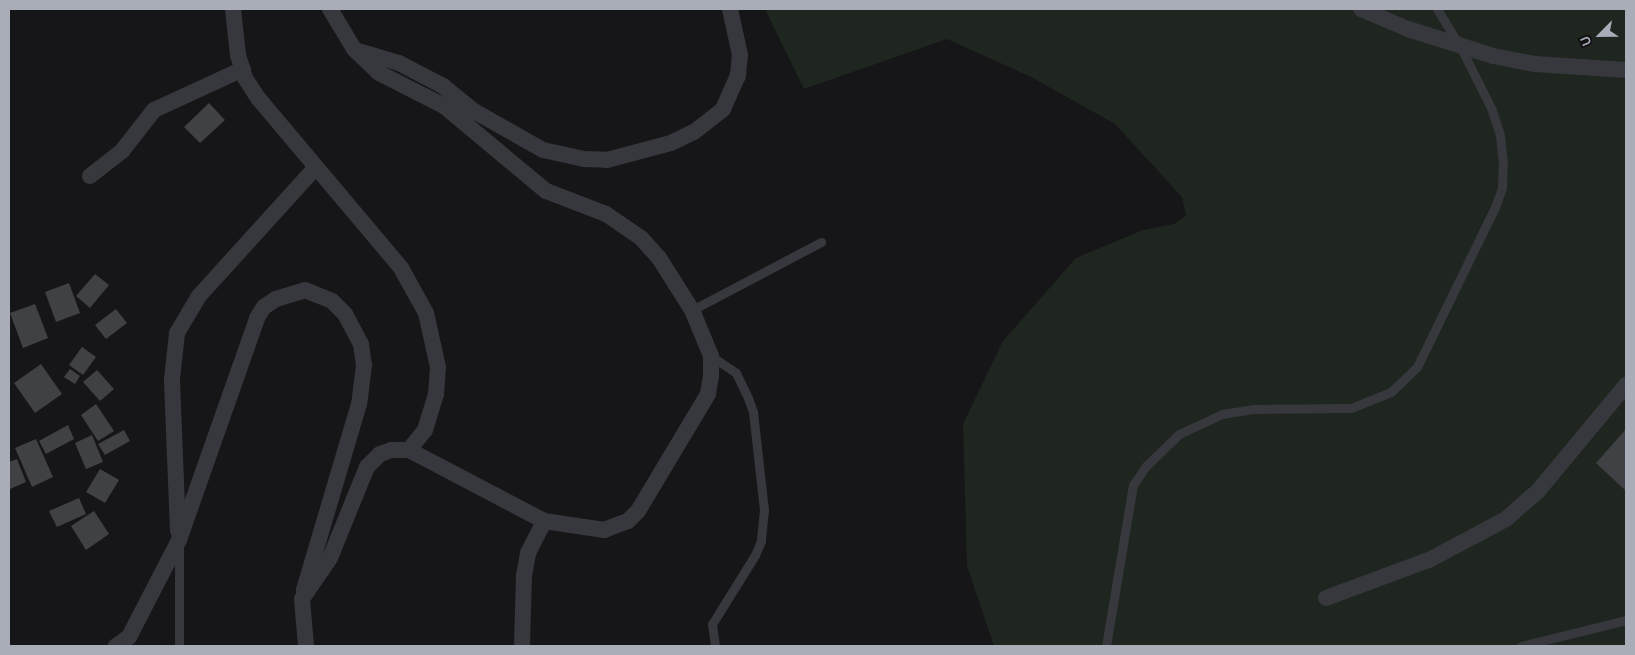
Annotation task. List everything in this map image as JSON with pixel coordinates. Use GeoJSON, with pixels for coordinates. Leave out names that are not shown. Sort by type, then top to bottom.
{"type":"FeatureCollection","features":[{"type":"Feature","properties":{"kind":"street"},"geometry":{"type":"LineString","coordinates":[[233,9],[242,69],[258,98],[401,268],[426,313],[438,367],[436,394],[425,430],[409,450]]}},
{"type":"Feature","properties":{"kind":"street"},"geometry":{"type":"LineString","coordinates":[[302,599],[330,558],[367,467],[380,454],[391,450],[409,450],[544,521],[604,530],[628,521],[638,511],[708,394],[711,356],[692,310],[659,258],[625,225],[546,191],[444,106],[379,73],[354,49],[330,9]]}},
{"type":"Feature","properties":{"kind":"street"},"geometry":{"type":"LineString","coordinates":[[354,49],[399,63],[428,78],[456,94],[474,111],[542,150],[584,159],[607,160],[671,143],[694,132],[723,109],[732,92],[738,69],[736,29],[730,9]]}},
{"type":"Feature","properties":{"kind":"street"},"geometry":{"type":"LineString","coordinates":[[1361,9],[1461,48],[1535,64],[1626,70]]}},
{"type":"Feature","properties":{"kind":"street"},"geometry":{"type":"LineString","coordinates":[[90,176],[122,152],[154,110],[242,69]]}},
{"type":"Feature","properties":{"kind":"street"},"geometry":{"type":"LineString","coordinates":[[179,540],[172,379],[177,333],[199,296],[315,168]]}},
{"type":"Feature","properties":{"kind":"street"},"geometry":{"type":"LineString","coordinates":[[116,646],[129,637],[179,540],[257,318],[264,307],[276,299],[305,290],[319,293],[338,307],[355,329],[363,358],[363,384],[302,599],[306,646]]}},
{"type":"Feature","properties":{"kind":"street"},"geometry":{"type":"LineString","coordinates":[[1326,598],[1429,560],[1506,519],[1538,491],[1626,385]]}},
{"type":"Feature","properties":{"kind":"street"},"geometry":{"type":"LineString","coordinates":[[522,646],[524,576],[528,553],[544,521]]}},
{"type":"Feature","properties":{"kind":"lane"},"geometry":{"type":"LineString","coordinates":[[1106,646],[1127,509],[1133,485],[1146,466],[1179,434],[1215,416],[1253,409],[1350,408],[1391,392],[1417,367],[1502,188],[1500,135],[1461,48],[1437,9]]}},
{"type":"Feature","properties":{"kind":"lane"},"geometry":{"type":"LineString","coordinates":[[692,310],[821,242]]}},
{"type":"Feature","properties":{"kind":"lane"},"geometry":{"type":"LineString","coordinates":[[711,356],[736,373],[753,412],[764,510],[762,541],[712,624],[715,646]]}},
{"type":"Feature","properties":{"kind":"lane"},"geometry":{"type":"LineString","coordinates":[[179,540],[179,646]]}},
{"type":"Feature","properties":{"kind":"lane"},"geometry":{"type":"LineString","coordinates":[[1521,646],[1626,620]]}},
{"type":"Feature","properties":{"kind":"shaded area"},"geometry":{"type":"Polygon","coordinates":[[[765,9],[1626,9],[1626,646],[994,646],[967,566],[963,424],[1003,341],[1076,258],[1143,230],[1174,224],[1186,215],[1182,197],[1115,124],[1031,77],[947,39],[804,89],[765,9]]]}},
{"type":"Feature","properties":{"kind":"building"},"geometry":{"type":"Polygon","coordinates":[[[209,103],[225,120],[200,143],[184,127],[209,103]]]}},
{"type":"Feature","properties":{"kind":"building"},"geometry":{"type":"Polygon","coordinates":[[[95,274],[109,285],[90,308],[76,296],[95,274]]]}},
{"type":"Feature","properties":{"kind":"building"},"geometry":{"type":"Polygon","coordinates":[[[69,283],[80,313],[56,322],[45,292],[69,283]]]}},
{"type":"Feature","properties":{"kind":"building"},"geometry":{"type":"Polygon","coordinates":[[[35,304],[48,338],[23,348],[10,313],[35,304]]]}},
{"type":"Feature","properties":{"kind":"building"},"geometry":{"type":"Polygon","coordinates":[[[116,309],[127,323],[106,339],[95,325],[116,309]]]}},
{"type":"Feature","properties":{"kind":"building"},"geometry":{"type":"Polygon","coordinates":[[[82,347],[96,357],[83,375],[69,365],[82,347]]]}},
{"type":"Feature","properties":{"kind":"building"},"geometry":{"type":"Polygon","coordinates":[[[41,364],[62,394],[35,413],[14,383],[41,364]]]}},
{"type":"Feature","properties":{"kind":"building"},"geometry":{"type":"Polygon","coordinates":[[[70,369],[80,376],[75,384],[64,377],[70,369]]]}},
{"type":"Feature","properties":{"kind":"building"},"geometry":{"type":"Polygon","coordinates":[[[97,370],[114,389],[100,401],[83,382],[97,370]]]}},
{"type":"Feature","properties":{"kind":"building"},"geometry":{"type":"Polygon","coordinates":[[[96,404],[114,431],[98,441],[81,415],[96,404]]]}},
{"type":"Feature","properties":{"kind":"building"},"geometry":{"type":"Polygon","coordinates":[[[68,425],[74,439],[46,454],[39,441],[68,425]]]}},
{"type":"Feature","properties":{"kind":"building"},"geometry":{"type":"Polygon","coordinates":[[[1626,429],[1626,491],[1596,463],[1626,429]]]}},
{"type":"Feature","properties":{"kind":"building"},"geometry":{"type":"Polygon","coordinates":[[[124,430],[130,441],[105,455],[98,444],[124,430]]]}},
{"type":"Feature","properties":{"kind":"building"},"geometry":{"type":"Polygon","coordinates":[[[92,435],[103,462],[86,469],[75,443],[92,435]]]}},
{"type":"Feature","properties":{"kind":"building"},"geometry":{"type":"Polygon","coordinates":[[[36,439],[53,477],[32,487],[15,448],[36,439]]]}},
{"type":"Feature","properties":{"kind":"building"},"geometry":{"type":"Polygon","coordinates":[[[17,459],[26,482],[10,489],[9,462],[17,459]]]}},
{"type":"Feature","properties":{"kind":"building"},"geometry":{"type":"Polygon","coordinates":[[[100,469],[119,480],[105,503],[86,492],[100,469]]]}},
{"type":"Feature","properties":{"kind":"building"},"geometry":{"type":"Polygon","coordinates":[[[79,498],[86,514],[57,527],[49,511],[79,498]]]}},
{"type":"Feature","properties":{"kind":"building"},"geometry":{"type":"Polygon","coordinates":[[[94,511],[109,534],[86,550],[71,526],[94,511]]]}}]}
